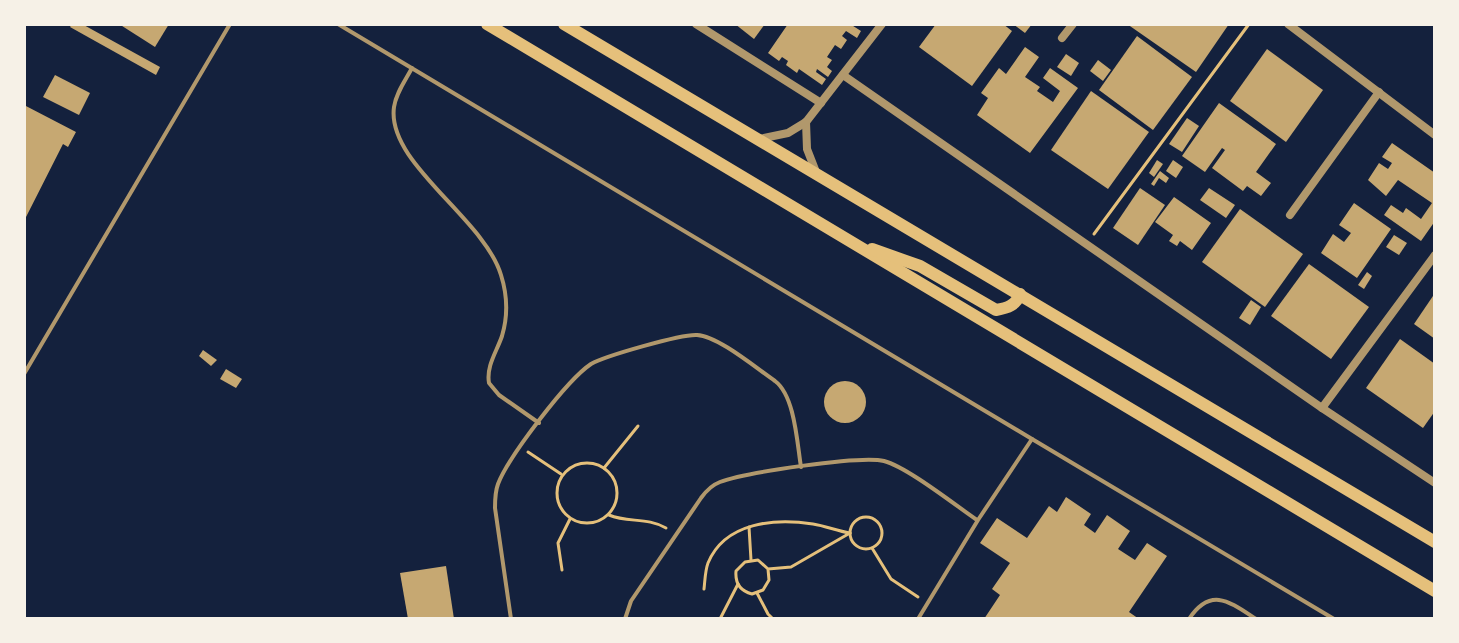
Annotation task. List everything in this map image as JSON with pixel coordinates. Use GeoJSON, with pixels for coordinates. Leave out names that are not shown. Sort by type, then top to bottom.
{"type":"FeatureCollection","features":[{"type":"Feature","properties":{"kind":"main road"},"geometry":{"type":"LineString","coordinates":[[487,24],[1435,591]]}},
{"type":"Feature","properties":{"kind":"main road"},"geometry":{"type":"LineString","coordinates":[[564,24],[1435,542]]}},
{"type":"Feature","properties":{"kind":"main road"},"geometry":{"type":"LineString","coordinates":[[858,245],[920,266],[996,310],[1008,308],[1020,294]]}},
{"type":"Feature","properties":{"kind":"street"},"geometry":{"type":"LineString","coordinates":[[696,24],[821,103]]}},
{"type":"Feature","properties":{"kind":"street"},"geometry":{"type":"LineString","coordinates":[[758,139],[778,136],[806,122],[882,24]]}},
{"type":"Feature","properties":{"kind":"street"},"geometry":{"type":"LineString","coordinates":[[1062,38],[1073,24]]}},
{"type":"Feature","properties":{"kind":"street"},"geometry":{"type":"LineString","coordinates":[[1288,24],[1435,135]]}},
{"type":"Feature","properties":{"kind":"street"},"geometry":{"type":"LineString","coordinates":[[843,75],[1435,483]]}},
{"type":"Feature","properties":{"kind":"street"},"geometry":{"type":"LineString","coordinates":[[1290,215],[1379,92]]}},
{"type":"Feature","properties":{"kind":"street"},"geometry":{"type":"LineString","coordinates":[[806,122],[807,149],[818,174]]}},
{"type":"Feature","properties":{"kind":"street"},"geometry":{"type":"LineString","coordinates":[[1322,408],[1435,255]]}},
{"type":"Feature","properties":{"kind":"lane"},"geometry":{"type":"LineString","coordinates":[[24,374],[230,24]]}},
{"type":"Feature","properties":{"kind":"lane"},"geometry":{"type":"LineString","coordinates":[[338,24],[1334,619]]}},
{"type":"Feature","properties":{"kind":"lane"},"geometry":{"type":"LineString","coordinates":[[412,68],[393,109],[398,139],[494,257],[505,287],[506,303],[502,336],[489,370],[489,383],[499,395],[539,423]]}},
{"type":"Feature","properties":{"kind":"lane"},"geometry":{"type":"LineString","coordinates":[[511,619],[494,498],[499,480],[539,423],[577,376],[593,363],[613,355],[699,335],[708,337],[784,390],[801,467]]}},
{"type":"Feature","properties":{"kind":"lane"},"geometry":{"type":"LineString","coordinates":[[918,619],[1032,439]]}},
{"type":"Feature","properties":{"kind":"lane"},"geometry":{"type":"LineString","coordinates":[[625,619],[631,601],[701,498],[723,481],[801,467],[868,459],[884,461],[978,520]]}},
{"type":"Feature","properties":{"kind":"lane"},"geometry":{"type":"LineString","coordinates":[[1189,619],[1199,606],[1214,599],[1231,603],[1256,619]]}},
{"type":"Feature","properties":{"kind":"path"},"geometry":{"type":"LineString","coordinates":[[1087,243],[1249,24]]}},
{"type":"Feature","properties":{"kind":"path"},"geometry":{"type":"LineString","coordinates":[[604,468],[638,426]]}},
{"type":"Feature","properties":{"kind":"path"},"geometry":{"type":"LineString","coordinates":[[521,447],[562,475]]}},
{"type":"Feature","properties":{"kind":"path"},"geometry":{"type":"LineString","coordinates":[[582,463],[604,468],[614,479],[618,494],[609,515],[590,524],[570,519],[557,499],[558,482],[562,475],[567,469],[582,463]]}},
{"type":"Feature","properties":{"kind":"path"},"geometry":{"type":"LineString","coordinates":[[609,515],[620,520],[651,520],[676,534]]}},
{"type":"Feature","properties":{"kind":"path"},"geometry":{"type":"LineString","coordinates":[[768,569],[791,567],[850,533],[855,522],[861,518],[878,522],[882,534],[877,545],[866,549],[855,544],[850,533]]}},
{"type":"Feature","properties":{"kind":"path"},"geometry":{"type":"LineString","coordinates":[[562,570],[558,543],[570,519]]}},
{"type":"Feature","properties":{"kind":"path"},"geometry":{"type":"LineString","coordinates":[[704,589],[708,563],[723,543],[749,526],[793,522],[850,533]]}},
{"type":"Feature","properties":{"kind":"path"},"geometry":{"type":"LineString","coordinates":[[749,526],[751,560]]}},
{"type":"Feature","properties":{"kind":"path"},"geometry":{"type":"LineString","coordinates":[[872,548],[891,579],[928,603]]}},
{"type":"Feature","properties":{"kind":"path"},"geometry":{"type":"LineString","coordinates":[[720,619],[738,584],[736,571],[740,565],[758,560],[768,569],[767,586],[757,593],[746,592],[738,584]]}},
{"type":"Feature","properties":{"kind":"path"},"geometry":{"type":"LineString","coordinates":[[757,593],[773,619]]}},
{"type":"Feature","properties":{"kind":"building"},"geometry":{"type":"Polygon","coordinates":[[[72,24],[82,24],[160,67],[156,75],[70,27],[72,24]]]}},
{"type":"Feature","properties":{"kind":"building"},"geometry":{"type":"Polygon","coordinates":[[[119,24],[169,24],[155,47],[119,24]]]}},
{"type":"Feature","properties":{"kind":"building"},"geometry":{"type":"Polygon","coordinates":[[[735,24],[765,24],[754,39],[735,24]]]}},
{"type":"Feature","properties":{"kind":"building"},"geometry":{"type":"Polygon","coordinates":[[[788,24],[850,24],[861,31],[857,38],[846,31],[842,36],[847,40],[841,49],[835,45],[827,57],[832,60],[827,67],[832,71],[828,77],[817,69],[816,72],[826,79],[822,85],[799,69],[797,73],[786,65],[788,61],[782,57],[779,61],[768,53],[788,24]]]}},
{"type":"Feature","properties":{"kind":"building"},"geometry":{"type":"Polygon","coordinates":[[[936,24],[1003,24],[1012,31],[972,86],[919,47],[936,24]]]}},
{"type":"Feature","properties":{"kind":"building"},"geometry":{"type":"Polygon","coordinates":[[[1013,24],[1032,24],[1025,33],[1013,24]]]}},
{"type":"Feature","properties":{"kind":"building"},"geometry":{"type":"Polygon","coordinates":[[[1127,24],[1229,24],[1196,72],[1127,24]]]}},
{"type":"Feature","properties":{"kind":"building"},"geometry":{"type":"Polygon","coordinates":[[[1137,36],[1192,77],[1153,130],[1099,90],[1137,36]]]}},
{"type":"Feature","properties":{"kind":"building"},"geometry":{"type":"Polygon","coordinates":[[[1025,47],[1039,57],[1025,77],[1040,87],[1037,91],[1053,102],[1060,91],[1043,78],[1050,68],[1078,88],[1030,153],[977,115],[988,98],[981,93],[999,68],[1006,74],[1025,47]]]}},
{"type":"Feature","properties":{"kind":"building"},"geometry":{"type":"Polygon","coordinates":[[[1267,49],[1323,90],[1286,142],[1230,101],[1267,49]]]}},
{"type":"Feature","properties":{"kind":"building"},"geometry":{"type":"Polygon","coordinates":[[[1066,54],[1079,63],[1071,76],[1057,67],[1066,54]]]}},
{"type":"Feature","properties":{"kind":"building"},"geometry":{"type":"Polygon","coordinates":[[[1098,60],[1111,70],[1103,81],[1090,71],[1098,60]]]}},
{"type":"Feature","properties":{"kind":"building"},"geometry":{"type":"Polygon","coordinates":[[[55,75],[90,93],[79,115],[43,97],[55,75]]]}},
{"type":"Feature","properties":{"kind":"building"},"geometry":{"type":"Polygon","coordinates":[[[1091,91],[1149,132],[1108,189],[1051,150],[1091,91]]]}},
{"type":"Feature","properties":{"kind":"building"},"geometry":{"type":"Polygon","coordinates":[[[1219,103],[1276,144],[1256,172],[1271,183],[1261,196],[1247,186],[1243,191],[1212,168],[1225,150],[1222,148],[1205,172],[1182,156],[1219,103]]]}},
{"type":"Feature","properties":{"kind":"building"},"geometry":{"type":"Polygon","coordinates":[[[24,105],[76,132],[68,147],[63,144],[24,221],[24,105]]]}},
{"type":"Feature","properties":{"kind":"building"},"geometry":{"type":"Polygon","coordinates":[[[1187,118],[1199,126],[1182,152],[1169,144],[1187,118]]]}},
{"type":"Feature","properties":{"kind":"building"},"geometry":{"type":"Polygon","coordinates":[[[1392,143],[1435,173],[1435,221],[1421,241],[1384,215],[1391,205],[1403,213],[1406,208],[1421,219],[1432,203],[1398,180],[1386,196],[1368,180],[1379,163],[1388,169],[1392,163],[1382,157],[1392,143]]]}},
{"type":"Feature","properties":{"kind":"building"},"geometry":{"type":"Polygon","coordinates":[[[1157,160],[1163,164],[1154,177],[1149,173],[1157,160]]]}},
{"type":"Feature","properties":{"kind":"building"},"geometry":{"type":"Polygon","coordinates":[[[1173,160],[1183,167],[1176,178],[1166,171],[1173,160]]]}},
{"type":"Feature","properties":{"kind":"building"},"geometry":{"type":"Polygon","coordinates":[[[1160,171],[1169,178],[1166,183],[1159,178],[1154,186],[1151,184],[1160,171]]]}},
{"type":"Feature","properties":{"kind":"building"},"geometry":{"type":"Polygon","coordinates":[[[1140,188],[1165,205],[1138,245],[1113,228],[1140,188]]]}},
{"type":"Feature","properties":{"kind":"building"},"geometry":{"type":"Polygon","coordinates":[[[1209,188],[1235,205],[1226,218],[1200,200],[1209,188]]]}},
{"type":"Feature","properties":{"kind":"building"},"geometry":{"type":"Polygon","coordinates":[[[1174,197],[1211,223],[1192,250],[1180,241],[1177,246],[1169,241],[1173,235],[1155,222],[1174,197]]]}},
{"type":"Feature","properties":{"kind":"building"},"geometry":{"type":"Polygon","coordinates":[[[1354,203],[1391,229],[1357,278],[1321,253],[1333,234],[1344,242],[1351,233],[1339,225],[1354,203]]]}},
{"type":"Feature","properties":{"kind":"building"},"geometry":{"type":"Polygon","coordinates":[[[1240,209],[1303,254],[1265,307],[1202,262],[1240,209]]]}},
{"type":"Feature","properties":{"kind":"building"},"geometry":{"type":"Polygon","coordinates":[[[1394,235],[1407,243],[1399,255],[1386,247],[1394,235]]]}},
{"type":"Feature","properties":{"kind":"building"},"geometry":{"type":"Polygon","coordinates":[[[1309,264],[1369,307],[1331,359],[1271,316],[1309,264]]]}},
{"type":"Feature","properties":{"kind":"building"},"geometry":{"type":"Polygon","coordinates":[[[1367,272],[1372,276],[1364,289],[1358,285],[1367,272]]]}},
{"type":"Feature","properties":{"kind":"building"},"geometry":{"type":"Polygon","coordinates":[[[1435,293],[1435,339],[1414,324],[1435,293]]]}},
{"type":"Feature","properties":{"kind":"building"},"geometry":{"type":"Polygon","coordinates":[[[1251,300],[1261,307],[1250,325],[1239,318],[1251,300]]]}},
{"type":"Feature","properties":{"kind":"building"},"geometry":{"type":"Polygon","coordinates":[[[1400,339],[1435,364],[1435,411],[1423,428],[1366,388],[1400,339]]]}},
{"type":"Feature","properties":{"kind":"building"},"geometry":{"type":"Polygon","coordinates":[[[203,350],[217,360],[211,366],[199,356],[203,350]]]}},
{"type":"Feature","properties":{"kind":"building"},"geometry":{"type":"Polygon","coordinates":[[[226,369],[242,379],[236,388],[220,379],[226,369]]]}},
{"type":"Feature","properties":{"kind":"building"},"geometry":{"type":"Polygon","coordinates":[[[845,381],[860,387],[866,402],[860,417],[845,423],[830,417],[824,402],[830,387],[845,381]]]}},
{"type":"Feature","properties":{"kind":"building"},"geometry":{"type":"Polygon","coordinates":[[[1066,497],[1091,514],[1084,525],[1095,533],[1107,515],[1130,531],[1118,549],[1135,560],[1147,543],[1167,556],[1129,612],[1139,619],[984,619],[1000,595],[992,589],[1010,563],[980,543],[997,518],[1027,538],[1049,506],[1057,512],[1066,497]]]}},
{"type":"Feature","properties":{"kind":"building"},"geometry":{"type":"Polygon","coordinates":[[[446,566],[454,619],[408,619],[400,573],[446,566]]]}}]}
